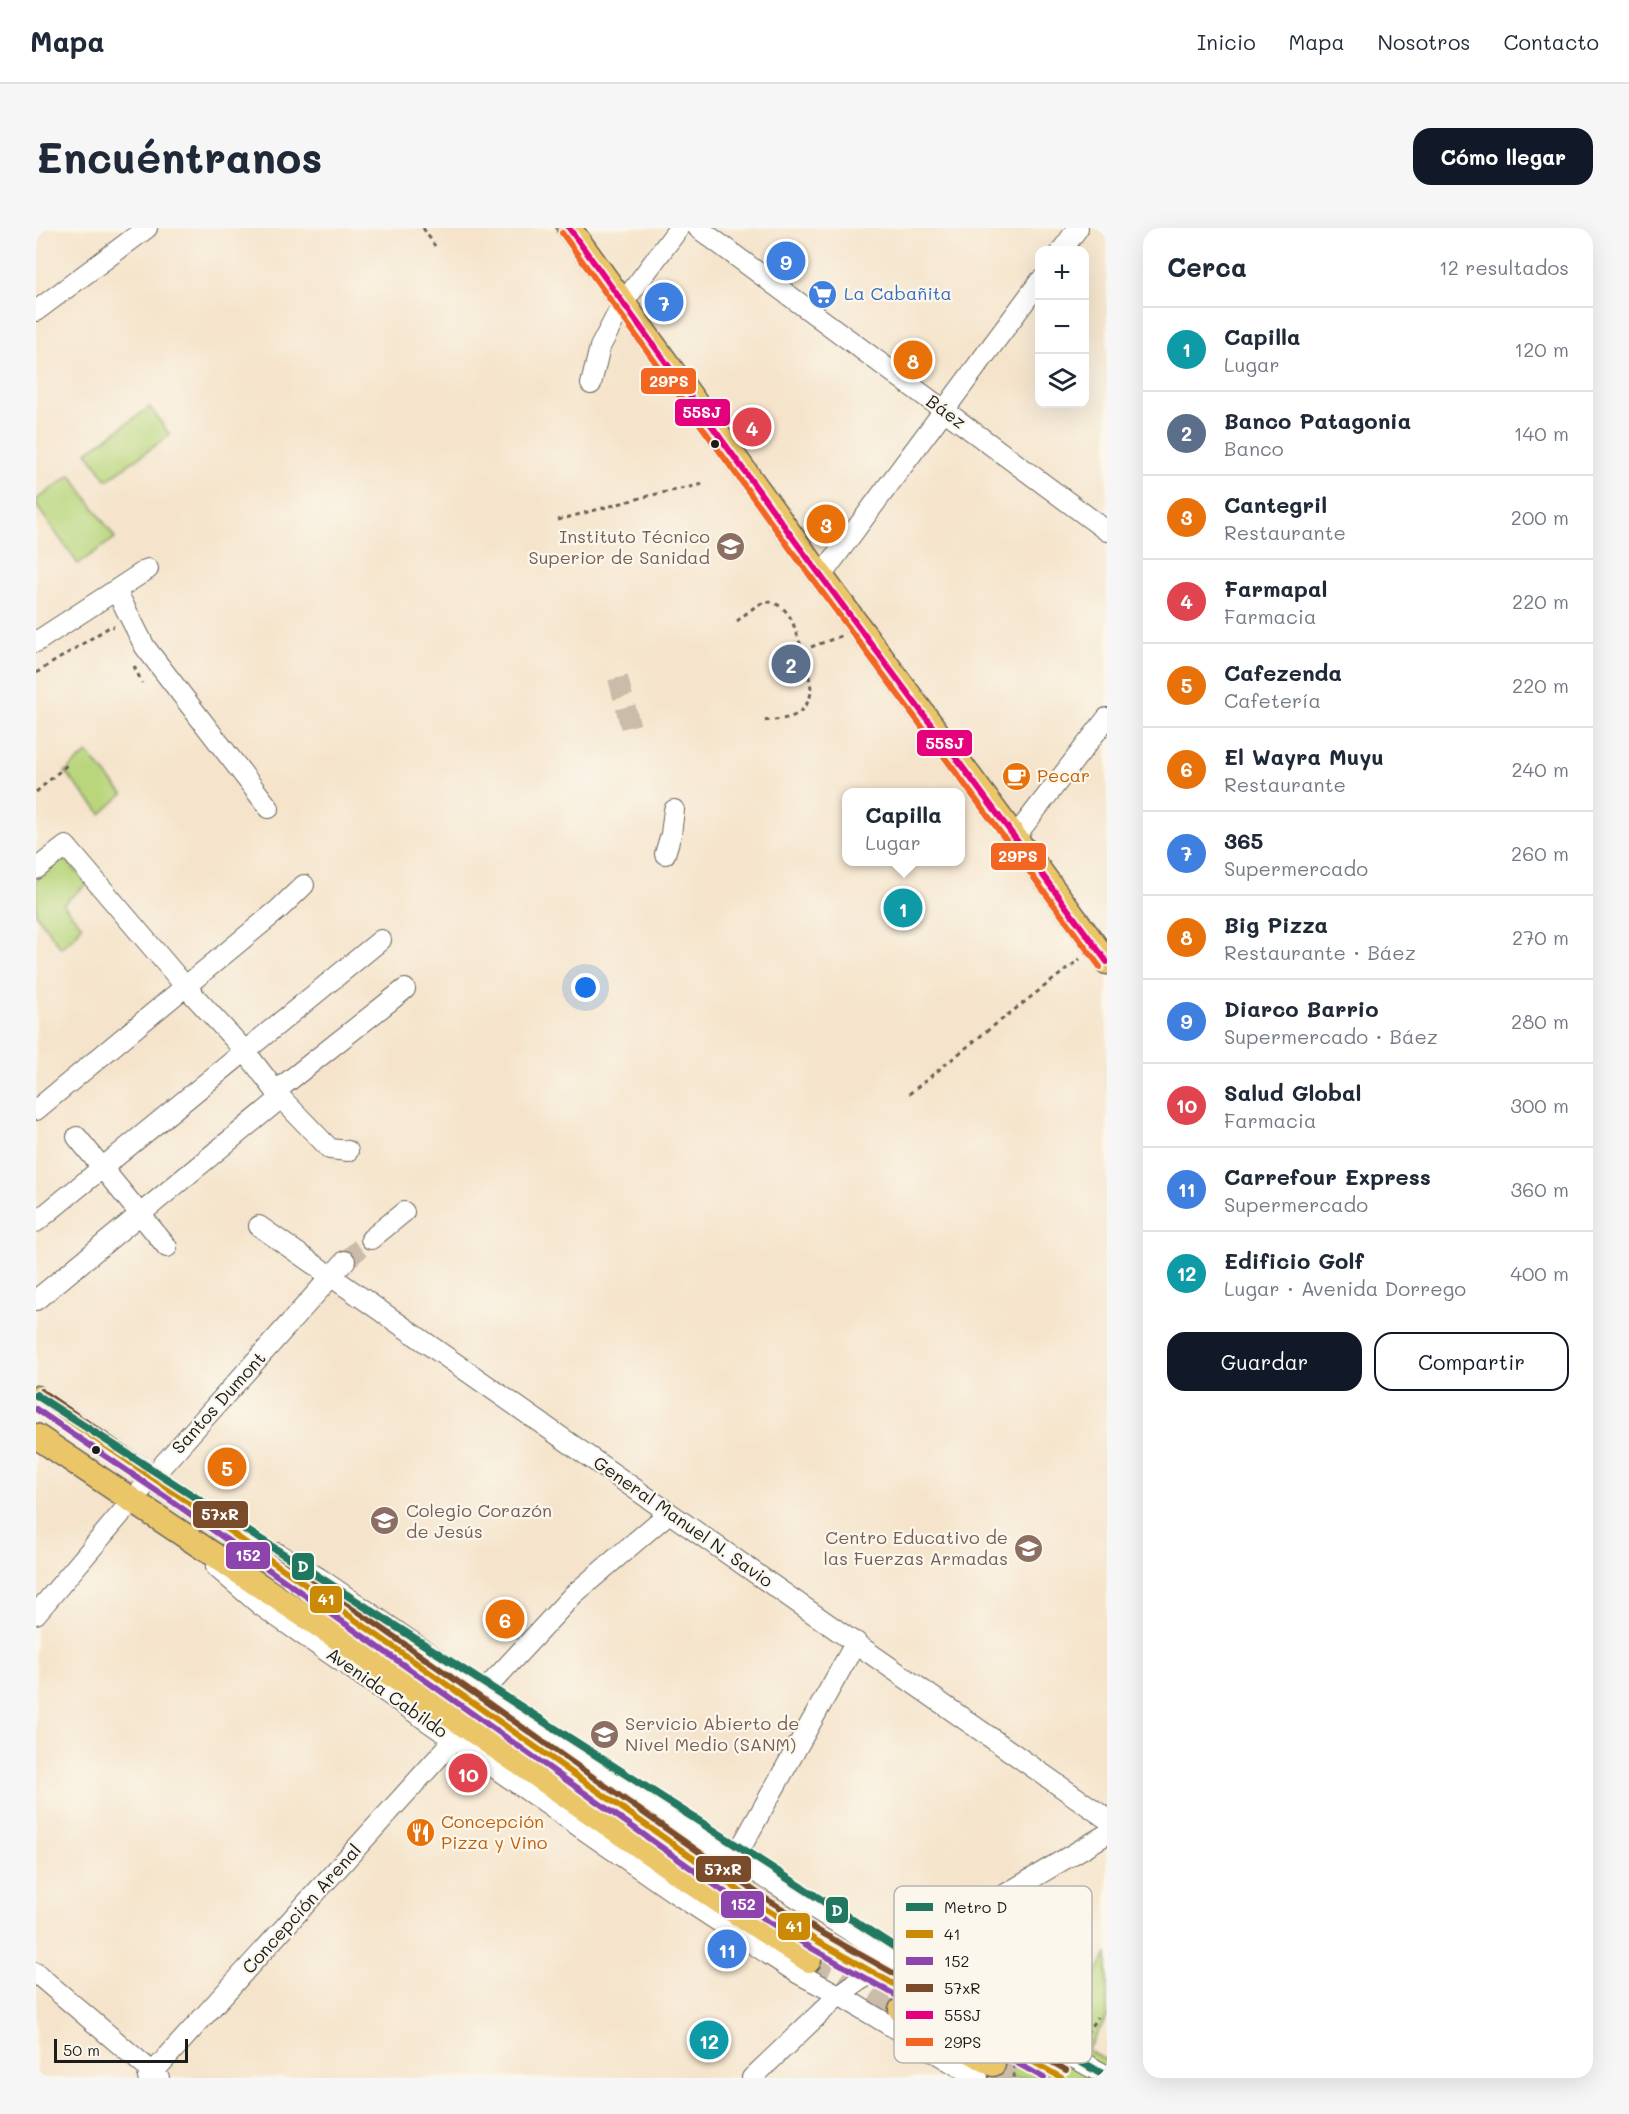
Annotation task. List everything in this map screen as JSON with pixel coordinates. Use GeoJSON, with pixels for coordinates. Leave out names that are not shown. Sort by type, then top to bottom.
{"type":"FeatureCollection","features":[{"type":"Feature","properties":{"kind":"main road"},"geometry":{"type":"LineString","coordinates":[[569,228],[859,628],[1101,954]]}},
{"type":"Feature","properties":{"kind":"main road"},"geometry":{"type":"LineString","coordinates":[[36,1398],[178,1494],[758,1904],[813,1950],[725,1905],[409,1686],[155,1515]]}},
{"type":"Feature","properties":{"kind":"main road","name":"Avenida Cabildo"},"geometry":{"type":"LineString","coordinates":[[36,1436],[155,1515]]}},
{"type":"Feature","properties":{"kind":"street"},"geometry":{"type":"LineString","coordinates":[[36,311],[147,228]]}},
{"type":"Feature","properties":{"kind":"street"},"geometry":{"type":"LineString","coordinates":[[591,384],[600,347],[623,303],[679,228]]}},
{"type":"Feature","properties":{"kind":"street","name":"Báez"},"geometry":{"type":"LineString","coordinates":[[698,228],[1107,531]]}},
{"type":"Feature","properties":{"kind":"street"},"geometry":{"type":"LineString","coordinates":[[1065,246],[1078,228]]}},
{"type":"Feature","properties":{"kind":"street"},"geometry":{"type":"LineString","coordinates":[[821,576],[1035,288]]}},
{"type":"Feature","properties":{"kind":"street"},"geometry":{"type":"LineString","coordinates":[[36,642],[148,569]]}},
{"type":"Feature","properties":{"kind":"street"},"geometry":{"type":"LineString","coordinates":[[116,590],[145,647],[269,808]]}},
{"type":"Feature","properties":{"kind":"street"},"geometry":{"type":"LineString","coordinates":[[1014,838],[1107,718]]}},
{"type":"Feature","properties":{"kind":"street"},"geometry":{"type":"LineString","coordinates":[[665,854],[674,810]]}},
{"type":"Feature","properties":{"kind":"street"},"geometry":{"type":"LineString","coordinates":[[36,869],[66,846],[185,986],[245,1051],[278,1095],[330,1149],[348,1151]]}},
{"type":"Feature","properties":{"kind":"street"},"geometry":{"type":"LineString","coordinates":[[36,1110],[304,885]]}},
{"type":"Feature","properties":{"kind":"street"},"geometry":{"type":"LineString","coordinates":[[36,1222],[381,940]]}},
{"type":"Feature","properties":{"kind":"street"},"geometry":{"type":"LineString","coordinates":[[36,1300],[405,989]]}},
{"type":"Feature","properties":{"kind":"street"},"geometry":{"type":"LineString","coordinates":[[77,1137],[167,1247]]}},
{"type":"Feature","properties":{"kind":"street"},"geometry":{"type":"LineString","coordinates":[[371,1239],[404,1212]]}},
{"type":"Feature","properties":{"kind":"street","name":"General Manuel N. Savio"},"geometry":{"type":"LineString","coordinates":[[259,1226],[339,1268],[669,1513],[1107,1819]]}},
{"type":"Feature","properties":{"kind":"street","name":"Santos Dumont"},"geometry":{"type":"LineString","coordinates":[[36,1614],[153,1477],[339,1268]]}},
{"type":"Feature","properties":{"kind":"street"},"geometry":{"type":"LineString","coordinates":[[178,1494],[320,1578],[484,1691],[735,1858],[894,1958]]}},
{"type":"Feature","properties":{"kind":"street"},"geometry":{"type":"LineString","coordinates":[[484,1691],[573,1595],[669,1513]]}},
{"type":"Feature","properties":{"kind":"street","name":"Avenida Cabildo"},"geometry":{"type":"LineString","coordinates":[[155,1515],[260,1605],[675,1893],[799,1974],[894,2021]]}},
{"type":"Feature","properties":{"kind":"street"},"geometry":{"type":"LineString","coordinates":[[735,1858],[856,1642]]}},
{"type":"Feature","properties":{"kind":"street","name":"Concepción Arenal"},"geometry":{"type":"LineString","coordinates":[[153,2076],[455,1739]]}},
{"type":"Feature","properties":{"kind":"street"},"geometry":{"type":"LineString","coordinates":[[1019,1886],[1107,1834]]}},
{"type":"Feature","properties":{"kind":"street"},"geometry":{"type":"LineString","coordinates":[[752,2078],[839,1995],[875,1969],[894,1960]]}},
{"type":"Feature","properties":{"kind":"street"},"geometry":{"type":"LineString","coordinates":[[36,1973],[153,2076]]}},
{"type":"Feature","properties":{"kind":"street"},"geometry":{"type":"LineString","coordinates":[[1084,2063],[1107,2076]]}},
{"type":"Feature","properties":{"kind":"path"},"geometry":{"type":"LineString","coordinates":[[423,228],[435,246]]}},
{"type":"Feature","properties":{"kind":"path"},"geometry":{"type":"LineString","coordinates":[[558,520],[704,484]]}},
{"type":"Feature","properties":{"kind":"path"},"geometry":{"type":"LineString","coordinates":[[737,621],[762,603],[769,602],[779,605],[786,611],[793,624],[809,676],[811,693],[803,709],[790,717],[761,721]]}},
{"type":"Feature","properties":{"kind":"path"},"geometry":{"type":"LineString","coordinates":[[36,673],[111,626],[119,630]]}},
{"type":"Feature","properties":{"kind":"path"},"geometry":{"type":"LineString","coordinates":[[810,647],[859,628]]}},
{"type":"Feature","properties":{"kind":"path"},"geometry":{"type":"LineString","coordinates":[[133,662],[142,683]]}},
{"type":"Feature","properties":{"kind":"path"},"geometry":{"type":"LineString","coordinates":[[36,792],[68,764]]}},
{"type":"Feature","properties":{"kind":"path"},"geometry":{"type":"LineString","coordinates":[[909,1094],[991,1027],[1071,967],[1101,954]]}},
{"type":"Feature","properties":{"kind":"path"},"geometry":{"type":"LineString","coordinates":[[1092,2026],[1097,2017]]}},
{"type":"Feature","properties":{"kind":"path"},"geometry":{"type":"LineString","coordinates":[[1014,2078],[1012,2072],[1017,2063]]}},
{"type":"Feature","properties":{"kind":"path"},"geometry":{"type":"LineString","coordinates":[[1032,2063],[1037,2074],[1035,2078]]}},
{"type":"Feature","properties":{"kind":"green space"},"geometry":{"type":"Polygon","coordinates":[[[150,407],[170,435],[107,480],[87,452],[150,407]]]}},
{"type":"Feature","properties":{"kind":"green space"},"geometry":{"type":"Polygon","coordinates":[[[71,475],[115,538],[78,564],[36,505],[36,500],[71,475]]]}},
{"type":"Feature","properties":{"kind":"green space"},"geometry":{"type":"Polygon","coordinates":[[[87,753],[123,794],[101,814],[65,772],[87,753]]]}},
{"type":"Feature","properties":{"kind":"green space"},"geometry":{"type":"Polygon","coordinates":[[[64,857],[87,884],[63,904],[82,926],[75,936],[61,948],[36,914],[36,880],[64,857]]]}},
{"type":"Feature","properties":{"kind":"green space"},"geometry":{"type":"Polygon","coordinates":[[[1107,1954],[1107,2017],[1092,2042],[1092,1980],[1107,1954]]]}},
{"type":"Feature","properties":{"kind":"green space"},"geometry":{"type":"Polygon","coordinates":[[[1092,2053],[1107,2061],[1107,2078],[986,2078],[995,2063],[1092,2063],[1092,2053]]]}},
{"type":"Feature","properties":{"kind":"tunnel"},"geometry":{"type":"LineString","coordinates":[[618,678],[632,732]]}},
{"type":"Feature","properties":{"kind":"tunnel"},"geometry":{"type":"LineString","coordinates":[[345,1261],[371,1239]]}},
{"type":"Feature","properties":{"kind":"tunnel"},"geometry":{"type":"LineString","coordinates":[[817,1941],[894,1983]]}},
{"type":"Feature","properties":{"kind":"tunnel"},"geometry":{"type":"LineString","coordinates":[[809,1960],[894,2006]]}},
{"type":"Feature","properties":{"kind":"tunnel"},"geometry":{"type":"LineString","coordinates":[[1036,2063],[1062,2078]]}},
{"type":"Feature","properties":{"kind":"tunnel"},"geometry":{"type":"LineString","coordinates":[[993,2064],[1019,2078]]}},
{"type":"Feature","properties":{"kind":"metro line","name":"D"},"geometry":{"type":"LineString","coordinates":[[36,1395],[894,1947]]}},
{"type":"Feature","properties":{"kind":"metro line","name":"D"},"geometry":{"type":"LineString","coordinates":[[1083,2063],[1107,2077]]}},
{"type":"Feature","properties":{"kind":"transit line","name":"55SJ"},"geometry":{"type":"LineString","coordinates":[[569,228],[795,541],[1107,962]]}},
{"type":"Feature","properties":{"kind":"transit line","name":"29PS"},"geometry":{"type":"LineString","coordinates":[[562,233],[788,546],[1100,967]]}},
{"type":"Feature","properties":{"kind":"transit line","name":"57xR"},"geometry":{"type":"LineString","coordinates":[[41,1391],[186,1490],[763,1897],[894,1973]]}},
{"type":"Feature","properties":{"kind":"transit line","name":"41"},"geometry":{"type":"LineString","coordinates":[[36,1398],[181,1497],[758,1904],[817,1941],[894,1984]]}},
{"type":"Feature","properties":{"kind":"transit line","name":"152"},"geometry":{"type":"LineString","coordinates":[[36,1409],[176,1504],[753,1912],[894,1994]]}},
{"type":"Feature","properties":{"kind":"transit line","name":"152"},"geometry":{"type":"LineString","coordinates":[[1017,2063],[1044,2078]]}},
{"type":"Feature","properties":{"kind":"transit line","name":"41"},"geometry":{"type":"LineString","coordinates":[[1035,2063],[1062,2078]]}},
{"type":"Feature","properties":{"kind":"transit line","name":"57xR"},"geometry":{"type":"LineString","coordinates":[[1054,2063],[1066,2070]]}},
{"type":"Feature","properties":{"kind":"place","name":"Diarco Barrio"},"geometry":{"type":"Point","coordinates":[786,261]}},
{"type":"Feature","properties":{"kind":"place","name":"La Cabañita"},"geometry":{"type":"Point","coordinates":[823,294]}},
{"type":"Feature","properties":{"kind":"place","name":"365"},"geometry":{"type":"Point","coordinates":[664,302]}},
{"type":"Feature","properties":{"kind":"place","name":"Big Pizza"},"geometry":{"type":"Point","coordinates":[913,360]}},
{"type":"Feature","properties":{"kind":"place","name":"Farmapal"},"geometry":{"type":"Point","coordinates":[752,427]}},
{"type":"Feature","properties":{"kind":"place","name":"Cantegril"},"geometry":{"type":"Point","coordinates":[826,524]}},
{"type":"Feature","properties":{"kind":"place","name":"Instituto Técnico Superior de Sanidad"},"geometry":{"type":"Point","coordinates":[731,547]}},
{"type":"Feature","properties":{"kind":"place","name":"Banco Patagonia"},"geometry":{"type":"Point","coordinates":[791,664]}},
{"type":"Feature","properties":{"kind":"place","name":"Pecar"},"geometry":{"type":"Point","coordinates":[1016,776]}},
{"type":"Feature","properties":{"kind":"place","name":"Capilla"},"geometry":{"type":"Point","coordinates":[903,908]}},
{"type":"Feature","properties":{"kind":"place","name":"Cafezenda"},"geometry":{"type":"Point","coordinates":[227,1467]}},
{"type":"Feature","properties":{"kind":"place","name":"Colegio Corazón de Jesús"},"geometry":{"type":"Point","coordinates":[385,1521]}},
{"type":"Feature","properties":{"kind":"place","name":"Centro Educativo de las Fuerzas Armadas"},"geometry":{"type":"Point","coordinates":[1029,1548]}},
{"type":"Feature","properties":{"kind":"place","name":"El Wayra Muyu"},"geometry":{"type":"Point","coordinates":[505,1619]}},
{"type":"Feature","properties":{"kind":"place","name":"Servicio Abierto de Nivel Medio (SANM)"},"geometry":{"type":"Point","coordinates":[604,1734]}},
{"type":"Feature","properties":{"kind":"place","name":"Salud Global"},"geometry":{"type":"Point","coordinates":[468,1773]}},
{"type":"Feature","properties":{"kind":"place","name":"Concepción Pizza y Vino"},"geometry":{"type":"Point","coordinates":[420,1832]}},
{"type":"Feature","properties":{"kind":"place","name":"Carrefour Express"},"geometry":{"type":"Point","coordinates":[727,1949]}},
{"type":"Feature","properties":{"kind":"place","name":"Edificio Golf"},"geometry":{"type":"Point","coordinates":[709,2040]}}]}
